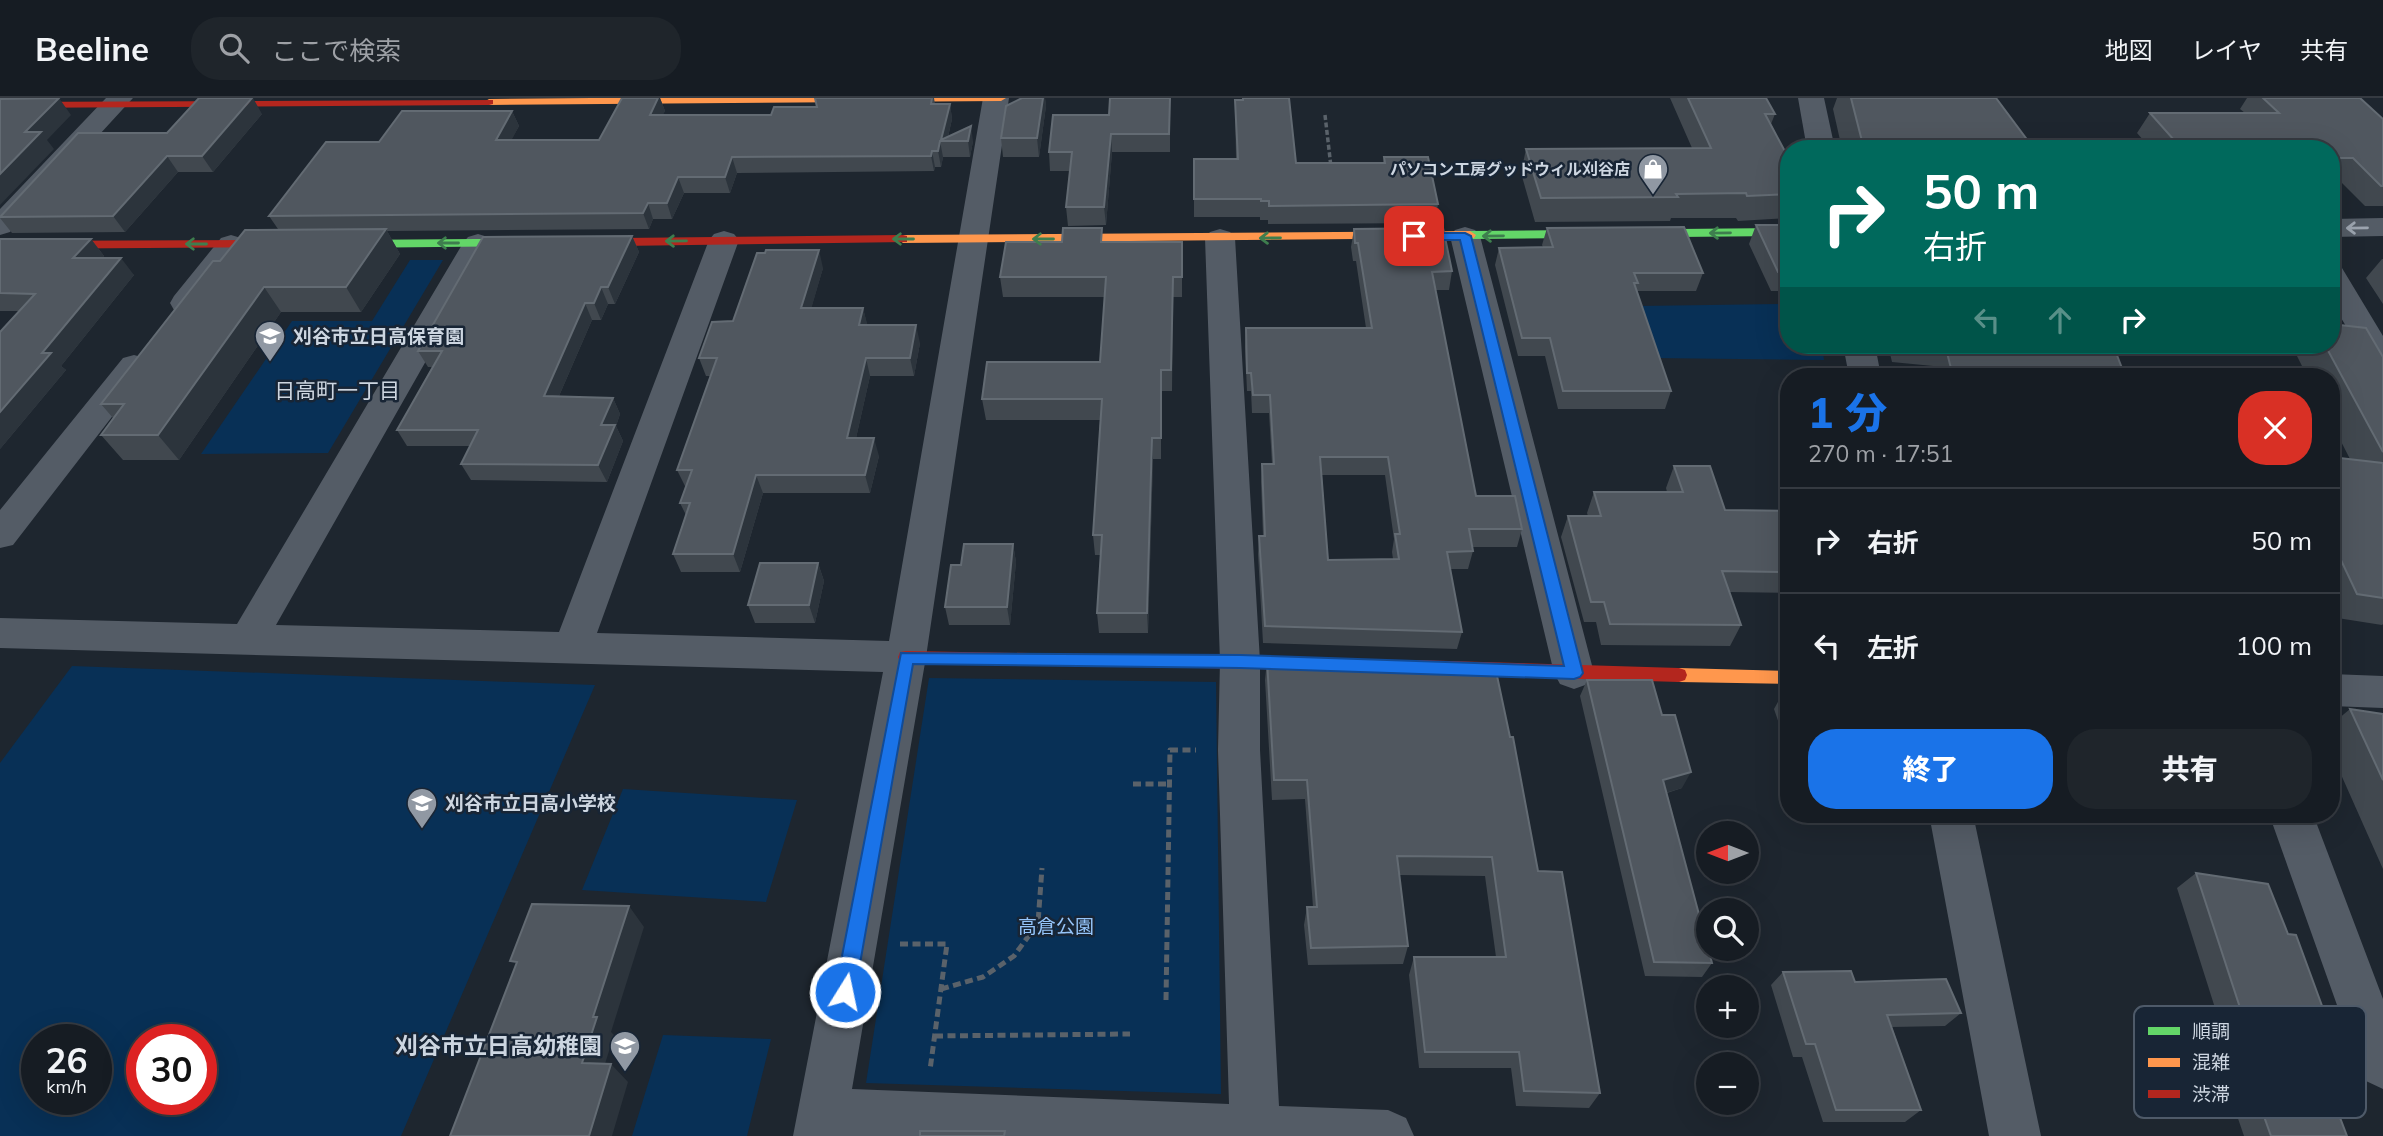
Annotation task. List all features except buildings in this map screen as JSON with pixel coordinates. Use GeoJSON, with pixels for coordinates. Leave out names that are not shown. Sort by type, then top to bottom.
{"type":"FeatureCollection","features":[{"type":"Feature","properties":{"kind":"street"},"geometry":{"type":"LineString","coordinates":[[0,105],[117,101],[998,98],[972,239],[906,657],[821,1124],[923,1119],[1388,1136]]}},
{"type":"Feature","properties":{"kind":"street"},"geometry":{"type":"LineString","coordinates":[[1811,98],[1819,140]]}},
{"type":"Feature","properties":{"kind":"street"},"geometry":{"type":"LineString","coordinates":[[0,226],[117,101]]}},
{"type":"Feature","properties":{"kind":"street"},"geometry":{"type":"LineString","coordinates":[[2340,228],[2383,228]]}},
{"type":"Feature","properties":{"kind":"street"},"geometry":{"type":"LineString","coordinates":[[327,244],[1780,232]]}},
{"type":"Feature","properties":{"kind":"street"},"geometry":{"type":"LineString","coordinates":[[1465,236],[1574,673]]}},
{"type":"Feature","properties":{"kind":"street"},"geometry":{"type":"LineString","coordinates":[[1220,238],[1240,662],[1239,750],[1254,1133]]}},
{"type":"Feature","properties":{"kind":"street"},"geometry":{"type":"LineString","coordinates":[[572,649],[724,240]]}},
{"type":"Feature","properties":{"kind":"street"},"geometry":{"type":"LineString","coordinates":[[248,639],[478,243]]}},
{"type":"Feature","properties":{"kind":"street"},"geometry":{"type":"LineString","coordinates":[[0,535],[231,244]]}},
{"type":"Feature","properties":{"kind":"street"},"geometry":{"type":"LineString","coordinates":[[0,245],[300,244]]}},
{"type":"Feature","properties":{"kind":"street"},"geometry":{"type":"LineString","coordinates":[[2340,290],[2383,363]]}},
{"type":"Feature","properties":{"kind":"street"},"geometry":{"type":"LineString","coordinates":[[0,633],[906,657],[1337,665]]}},
{"type":"Feature","properties":{"kind":"street"},"geometry":{"type":"LineString","coordinates":[[1393,667],[1780,678]]}},
{"type":"Feature","properties":{"kind":"street"},"geometry":{"type":"LineString","coordinates":[[2340,690],[2383,692]]}},
{"type":"Feature","properties":{"kind":"street"},"geometry":{"type":"LineString","coordinates":[[1953,823],[2015,1136]]}},
{"type":"Feature","properties":{"kind":"street"},"geometry":{"type":"LineString","coordinates":[[2294,823],[2362,1006]]}},
{"type":"Feature","properties":{"kind":"street"},"geometry":{"type":"LineString","coordinates":[[2366,1018],[2383,1064]]}},
{"type":"Feature","properties":{"kind":"path"},"geometry":{"type":"LineString","coordinates":[[1325,115],[1331,169]]}},
{"type":"Feature","properties":{"kind":"path"},"geometry":{"type":"LineString","coordinates":[[1166,1000],[1170,750],[1239,750]]}},
{"type":"Feature","properties":{"kind":"path"},"geometry":{"type":"LineString","coordinates":[[1133,785],[1168,785]]}},
{"type":"Feature","properties":{"kind":"path"},"geometry":{"type":"LineString","coordinates":[[941,989],[983,977],[1014,956],[1038,923],[1042,868]]}},
{"type":"Feature","properties":{"kind":"path"},"geometry":{"type":"LineString","coordinates":[[854,944],[947,944],[923,1119]]}},
{"type":"Feature","properties":{"kind":"path"},"geometry":{"type":"LineString","coordinates":[[935,1036],[1130,1034]]}},
{"type":"Feature","properties":{"kind":"green space"},"geometry":{"type":"Polygon","coordinates":[[[410,260],[443,260],[328,453],[201,454],[292,321],[372,321],[410,260]]]}},
{"type":"Feature","properties":{"kind":"green space"},"geometry":{"type":"Polygon","coordinates":[[[1780,304],[1780,354],[1823,354],[1824,360],[1654,358],[1638,306],[1780,304]]]}},
{"type":"Feature","properties":{"kind":"green space","name":"刈谷市立日高小学校"},"geometry":{"type":"Polygon","coordinates":[[[72,666],[595,685],[401,1136],[0,1136],[0,763],[72,666]]]}},
{"type":"Feature","properties":{"kind":"green space","name":"高倉公園"},"geometry":{"type":"Polygon","coordinates":[[[929,678],[1216,682],[1221,1094],[866,1083],[929,678]]]}},
{"type":"Feature","properties":{"kind":"green space"},"geometry":{"type":"Polygon","coordinates":[[[623,789],[797,800],[766,902],[582,890],[623,789]]]}},
{"type":"Feature","properties":{"kind":"green space"},"geometry":{"type":"Polygon","coordinates":[[[663,1035],[771,1039],[747,1136],[632,1136],[663,1035]]]}},
{"type":"Feature","properties":{"kind":"traffic: fast"},"geometry":{"type":"LineString","coordinates":[[1470,235],[1780,232]]}},
{"type":"Feature","properties":{"kind":"traffic: fast"},"geometry":{"type":"LineString","coordinates":[[342,244],[620,242]]}},
{"type":"Feature","properties":{"kind":"traffic: slow"},"geometry":{"type":"LineString","coordinates":[[489,102],[1001,98]]}},
{"type":"Feature","properties":{"kind":"traffic: slow"},"geometry":{"type":"LineString","coordinates":[[903,239],[1470,235]]}},
{"type":"Feature","properties":{"kind":"traffic: slow"},"geometry":{"type":"LineString","coordinates":[[1679,675],[1780,678]]}},
{"type":"Feature","properties":{"kind":"traffic: jam"},"geometry":{"type":"LineString","coordinates":[[0,105],[489,102]]}},
{"type":"Feature","properties":{"kind":"traffic: jam"},"geometry":{"type":"LineString","coordinates":[[620,242],[903,239]]}},
{"type":"Feature","properties":{"kind":"traffic: jam"},"geometry":{"type":"LineString","coordinates":[[0,245],[285,244]]}},
{"type":"Feature","properties":{"kind":"traffic: jam"},"geometry":{"type":"LineString","coordinates":[[906,657],[1318,664]]}},
{"type":"Feature","properties":{"kind":"traffic: jam"},"geometry":{"type":"LineString","coordinates":[[1416,667],[1679,675]]}},
{"type":"Feature","properties":{"kind":"place","name":"パソコン工房グッドウィル刈谷店"},"geometry":{"type":"Point","coordinates":[1653,196]}},
{"type":"Feature","properties":{"kind":"place","name":"刈谷市立日高保育園"},"geometry":{"type":"Point","coordinates":[270,363]}},
{"type":"Feature","properties":{"kind":"place","name":"刈谷市立日高小学校"},"geometry":{"type":"Point","coordinates":[422,830]}},
{"type":"Feature","properties":{"kind":"place","name":"刈谷市立日高幼稚園"},"geometry":{"type":"Point","coordinates":[625,1073]}},
{"type":"Feature","properties":{"kind":"district","name":"日高町一丁目"},"geometry":{"type":"Point","coordinates":[337,391]}},
{"type":"Feature","properties":{"kind":"route"},"geometry":{"type":"LineString","coordinates":[[845,992],[906,657],[1240,662],[1574,673],[1465,236],[1414,236]]}}]}
